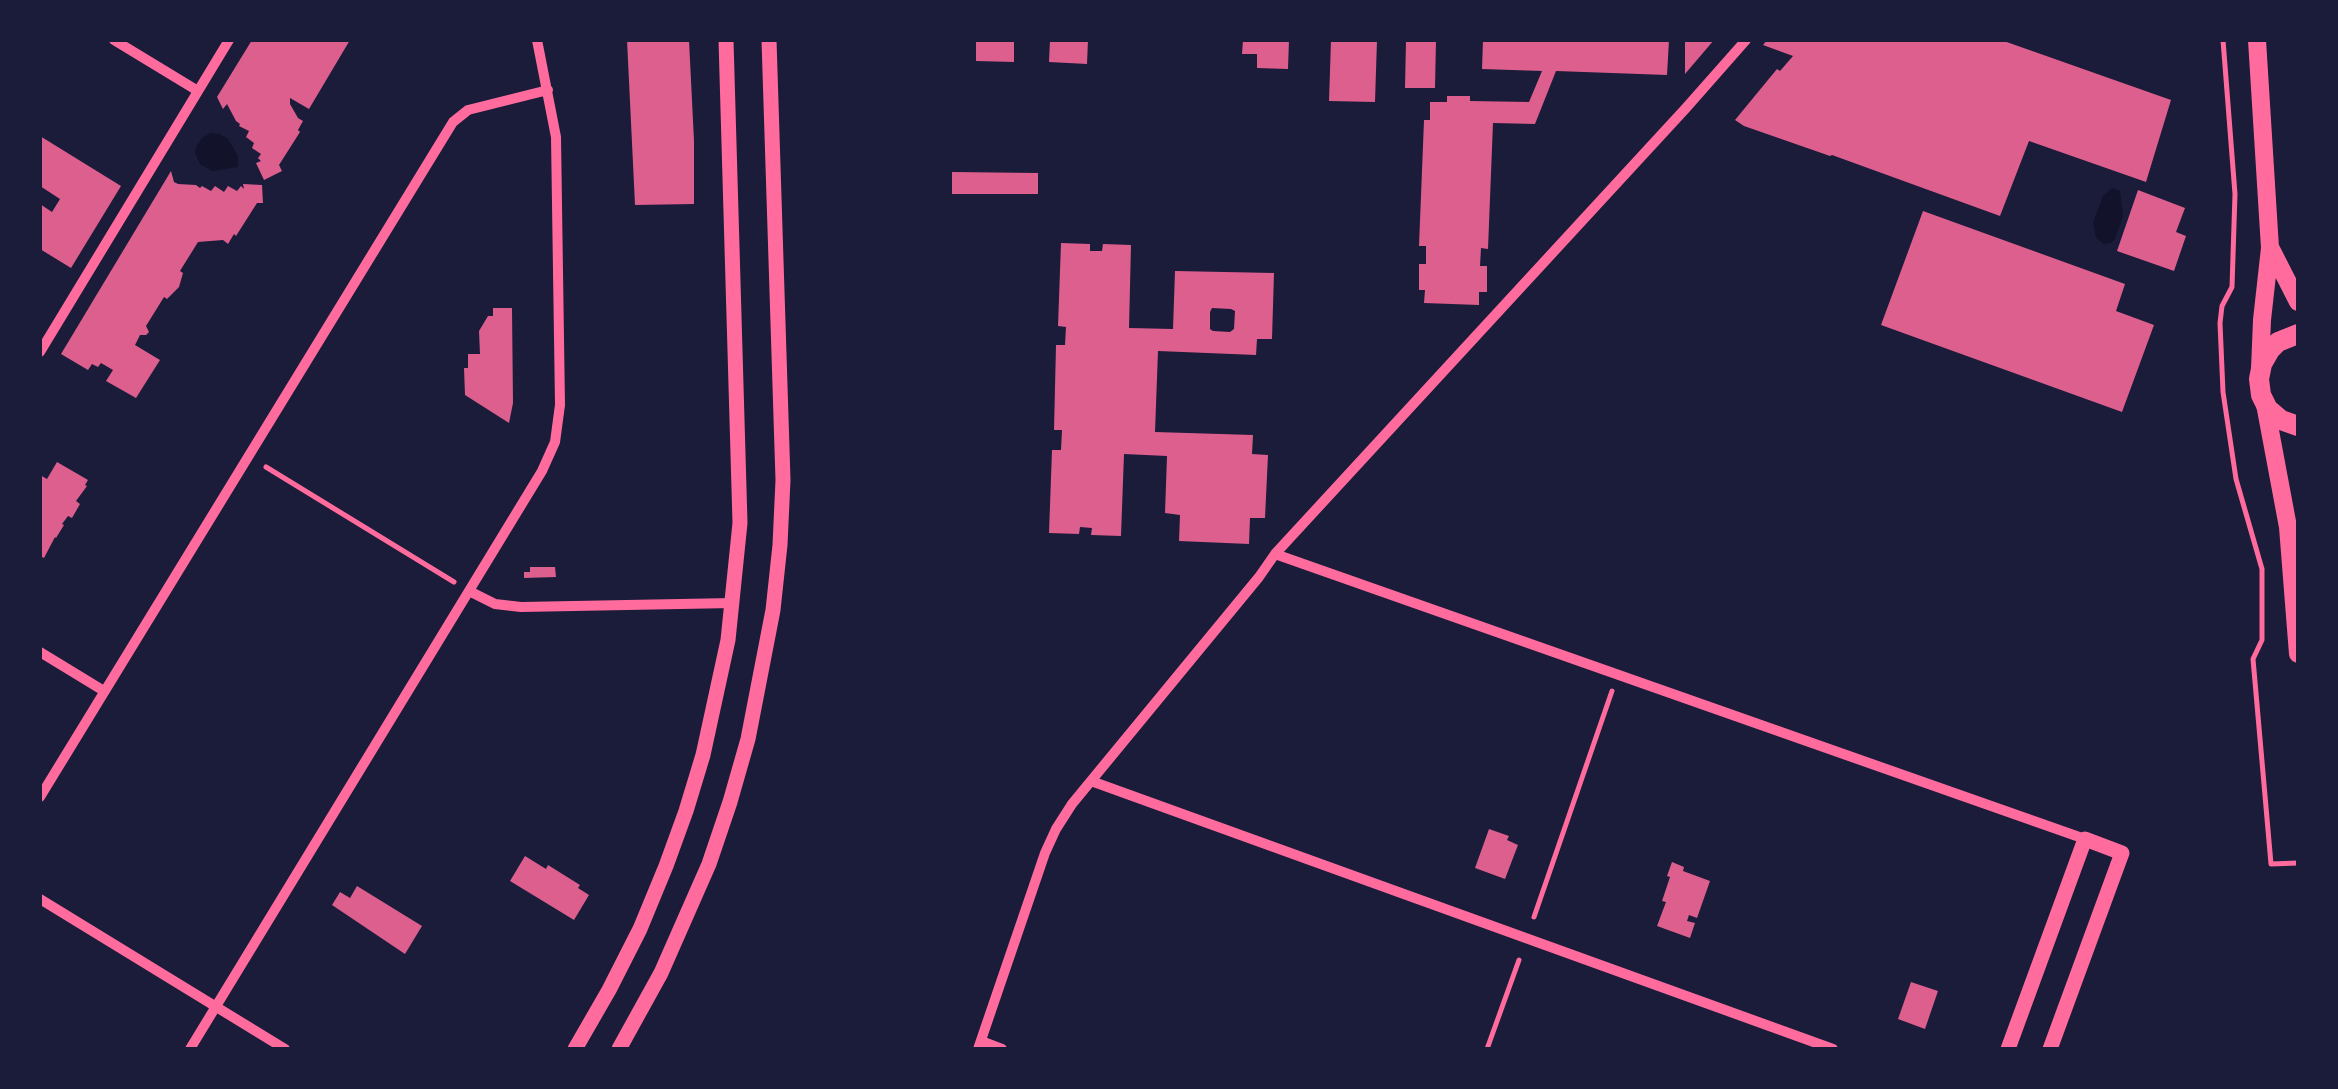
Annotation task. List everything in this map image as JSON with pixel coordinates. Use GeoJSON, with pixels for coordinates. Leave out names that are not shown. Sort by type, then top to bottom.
{"type":"FeatureCollection","features":[{"type":"Feature","properties":{"kind":"main road"},"geometry":{"type":"LineString","coordinates":[[2257,40],[2270,248],[2259,385],[2288,527],[2298,654]]}},
{"type":"Feature","properties":{"kind":"main road"},"geometry":{"type":"LineString","coordinates":[[2270,248],[2298,302]]}},
{"type":"Feature","properties":{"kind":"main road"},"geometry":{"type":"LineString","coordinates":[[2260,370],[2274,346],[2298,334]]}},
{"type":"Feature","properties":{"kind":"main road"},"geometry":{"type":"LineString","coordinates":[[2265,404],[2280,420],[2298,426]]}},
{"type":"Feature","properties":{"kind":"main road"},"geometry":{"type":"LineString","coordinates":[[2288,527],[2298,502]]}},
{"type":"Feature","properties":{"kind":"street"},"geometry":{"type":"LineString","coordinates":[[114,40],[198,91]]}},
{"type":"Feature","properties":{"kind":"street"},"geometry":{"type":"LineString","coordinates":[[40,352],[229,40]]}},
{"type":"Feature","properties":{"kind":"street"},"geometry":{"type":"LineString","coordinates":[[190,1049],[542,471],[555,442],[560,405],[556,137],[538,40]]}},
{"type":"Feature","properties":{"kind":"street"},"geometry":{"type":"LineString","coordinates":[[575,1049],[640,929],[686,811],[717,698],[733,603],[740,524],[726,40]]}},
{"type":"Feature","properties":{"kind":"street"},"geometry":{"type":"LineString","coordinates":[[619,1049],[660,974],[709,864],[748,739],[773,610],[782,480],[769,40]]}},
{"type":"Feature","properties":{"kind":"street"},"geometry":{"type":"LineString","coordinates":[[1002,1049],[979,1045],[1045,853],[1056,829],[1091,781],[1274,554],[1746,40]]}},
{"type":"Feature","properties":{"kind":"street"},"geometry":{"type":"LineString","coordinates":[[40,797],[453,122],[468,110],[548,90]]}},
{"type":"Feature","properties":{"kind":"street"},"geometry":{"type":"LineString","coordinates":[[1274,554],[2122,852],[2050,1049]]}},
{"type":"Feature","properties":{"kind":"street"},"geometry":{"type":"LineString","coordinates":[[469,591],[495,604],[521,607],[733,603]]}},
{"type":"Feature","properties":{"kind":"street"},"geometry":{"type":"LineString","coordinates":[[40,652],[104,691]]}},
{"type":"Feature","properties":{"kind":"street"},"geometry":{"type":"LineString","coordinates":[[1091,781],[1833,1049]]}},
{"type":"Feature","properties":{"kind":"street"},"geometry":{"type":"LineString","coordinates":[[2008,1049],[2085,840]]}},
{"type":"Feature","properties":{"kind":"street"},"geometry":{"type":"LineString","coordinates":[[40,900],[285,1049]]}},
{"type":"Feature","properties":{"kind":"path"},"geometry":{"type":"LineString","coordinates":[[2224,40],[2235,194],[2232,287],[2222,306],[2220,323],[2223,392],[2236,479],[2262,569],[2262,640],[2254,658],[2271,864],[2298,863]]}},
{"type":"Feature","properties":{"kind":"path"},"geometry":{"type":"LineString","coordinates":[[266,467],[469,591]]}},
{"type":"Feature","properties":{"kind":"path"},"geometry":{"type":"LineString","coordinates":[[1534,917],[1618,674]]}},
{"type":"Feature","properties":{"kind":"path"},"geometry":{"type":"LineString","coordinates":[[1487,1049],[1519,960]]}},
{"type":"Feature","properties":{"kind":"shaded area"},"geometry":{"type":"Polygon","coordinates":[[[211,133],[228,139],[238,156],[238,167],[212,171],[200,164],[196,147],[211,133]]]}},
{"type":"Feature","properties":{"kind":"shaded area"},"geometry":{"type":"Polygon","coordinates":[[[2112,188],[2120,191],[2123,216],[2115,239],[2104,244],[2096,238],[2093,222],[2103,196],[2112,188]]]}},
{"type":"Feature","properties":{"kind":"building"},"geometry":{"type":"Polygon","coordinates":[[[252,40],[350,40],[309,109],[290,98],[303,121],[300,132],[279,165],[282,171],[264,180],[256,163],[261,161],[261,154],[246,137],[249,131],[239,126],[227,104],[223,109],[217,97],[252,40]]]}},
{"type":"Feature","properties":{"kind":"building"},"geometry":{"type":"Polygon","coordinates":[[[627,40],[689,40],[694,204],[635,205],[627,40]]]}},
{"type":"Feature","properties":{"kind":"building"},"geometry":{"type":"Polygon","coordinates":[[[976,40],[1014,40],[1014,62],[976,61],[976,40]]]}},
{"type":"Feature","properties":{"kind":"building"},"geometry":{"type":"Polygon","coordinates":[[[1050,40],[1088,40],[1087,64],[1049,62],[1050,40]]]}},
{"type":"Feature","properties":{"kind":"building"},"geometry":{"type":"Polygon","coordinates":[[[1243,40],[1289,40],[1288,69],[1257,68],[1257,54],[1242,54],[1243,40]]]}},
{"type":"Feature","properties":{"kind":"building"},"geometry":{"type":"Polygon","coordinates":[[[1331,40],[1377,40],[1375,102],[1329,101],[1331,40]]]}},
{"type":"Feature","properties":{"kind":"building"},"geometry":{"type":"Polygon","coordinates":[[[1406,40],[1436,40],[1435,88],[1405,88],[1406,40]]]}},
{"type":"Feature","properties":{"kind":"building"},"geometry":{"type":"Polygon","coordinates":[[[1483,40],[1669,40],[1667,75],[1556,71],[1535,124],[1493,123],[1488,249],[1481,248],[1480,266],[1487,266],[1487,292],[1479,292],[1479,305],[1424,303],[1425,290],[1419,290],[1419,264],[1426,264],[1426,246],[1419,246],[1424,120],[1430,120],[1430,102],[1447,102],[1447,96],[1470,96],[1470,101],[1529,102],[1542,71],[1482,69],[1483,40]]]}},
{"type":"Feature","properties":{"kind":"building"},"geometry":{"type":"Polygon","coordinates":[[[1685,40],[1714,40],[1685,74],[1685,40]]]}},
{"type":"Feature","properties":{"kind":"building"},"geometry":{"type":"Polygon","coordinates":[[[1767,40],[2001,40],[2171,100],[2146,182],[2029,141],[2000,216],[1735,120],[1777,69],[1780,71],[1793,56],[1763,45],[1767,40]]]}},
{"type":"Feature","properties":{"kind":"building"},"geometry":{"type":"Polygon","coordinates":[[[40,136],[121,186],[71,268],[40,249],[40,204],[52,212],[60,199],[40,186],[40,136]]]}},
{"type":"Feature","properties":{"kind":"building"},"geometry":{"type":"Polygon","coordinates":[[[171,171],[178,184],[202,186],[211,191],[215,186],[224,192],[228,186],[237,191],[241,186],[244,189],[243,184],[262,185],[263,203],[257,203],[228,244],[223,240],[198,242],[180,271],[183,273],[179,287],[167,299],[164,297],[146,326],[149,332],[140,335],[135,345],[160,360],[136,398],[106,381],[113,370],[101,363],[98,367],[92,364],[88,370],[61,354],[171,171]]]}},
{"type":"Feature","properties":{"kind":"building"},"geometry":{"type":"Polygon","coordinates":[[[952,172],[1038,173],[1038,194],[952,194],[952,172]]]}},
{"type":"Feature","properties":{"kind":"building"},"geometry":{"type":"Polygon","coordinates":[[[2138,190],[2185,208],[2176,232],[2186,236],[2174,271],[2117,251],[2138,190]]]}},
{"type":"Feature","properties":{"kind":"building"},"geometry":{"type":"Polygon","coordinates":[[[1923,211],[2125,284],[2116,311],[2154,325],[2122,412],[1881,325],[1923,211]]]}},
{"type":"Feature","properties":{"kind":"building"},"geometry":{"type":"Polygon","coordinates":[[[1061,243],[1090,244],[1090,251],[1102,251],[1103,244],[1131,245],[1129,328],[1173,329],[1175,271],[1274,273],[1272,339],[1257,339],[1256,355],[1158,351],[1155,432],[1253,435],[1252,454],[1268,455],[1265,518],[1250,518],[1249,544],[1179,541],[1180,515],[1165,513],[1167,456],[1124,454],[1121,536],[1091,535],[1092,528],[1080,527],[1079,534],[1049,533],[1052,450],[1061,450],[1062,430],[1054,430],[1056,345],[1065,345],[1066,327],[1058,326],[1061,243]],[[1212,308],[1210,329],[1234,329],[1235,311],[1212,308]]]}},
{"type":"Feature","properties":{"kind":"building"},"geometry":{"type":"Polygon","coordinates":[[[493,308],[512,308],[513,403],[509,423],[465,395],[468,354],[480,354],[479,331],[488,316],[493,316],[493,308]]]}},
{"type":"Feature","properties":{"kind":"building"},"geometry":{"type":"Polygon","coordinates":[[[57,462],[88,480],[76,501],[80,504],[72,518],[68,516],[62,524],[44,558],[40,556],[40,475],[47,479],[57,462]]]}},
{"type":"Feature","properties":{"kind":"building"},"geometry":{"type":"Polygon","coordinates":[[[530,567],[555,567],[556,577],[524,578],[530,567]]]}},
{"type":"Feature","properties":{"kind":"building"},"geometry":{"type":"Polygon","coordinates":[[[1489,829],[1509,836],[1507,840],[1518,845],[1505,879],[1475,868],[1489,829]]]}},
{"type":"Feature","properties":{"kind":"building"},"geometry":{"type":"Polygon","coordinates":[[[525,856],[546,869],[548,865],[589,895],[574,920],[510,881],[525,856]]]}},
{"type":"Feature","properties":{"kind":"building"},"geometry":{"type":"Polygon","coordinates":[[[1672,862],[1684,867],[1683,871],[1710,881],[1697,918],[1689,915],[1687,921],[1695,923],[1690,938],[1657,926],[1666,902],[1662,901],[1672,862]]]}},
{"type":"Feature","properties":{"kind":"building"},"geometry":{"type":"Polygon","coordinates":[[[357,886],[422,926],[405,954],[332,905],[340,892],[350,898],[357,886]]]}},
{"type":"Feature","properties":{"kind":"building"},"geometry":{"type":"Polygon","coordinates":[[[1911,982],[1938,991],[1925,1029],[1898,1019],[1911,982]]]}}]}
